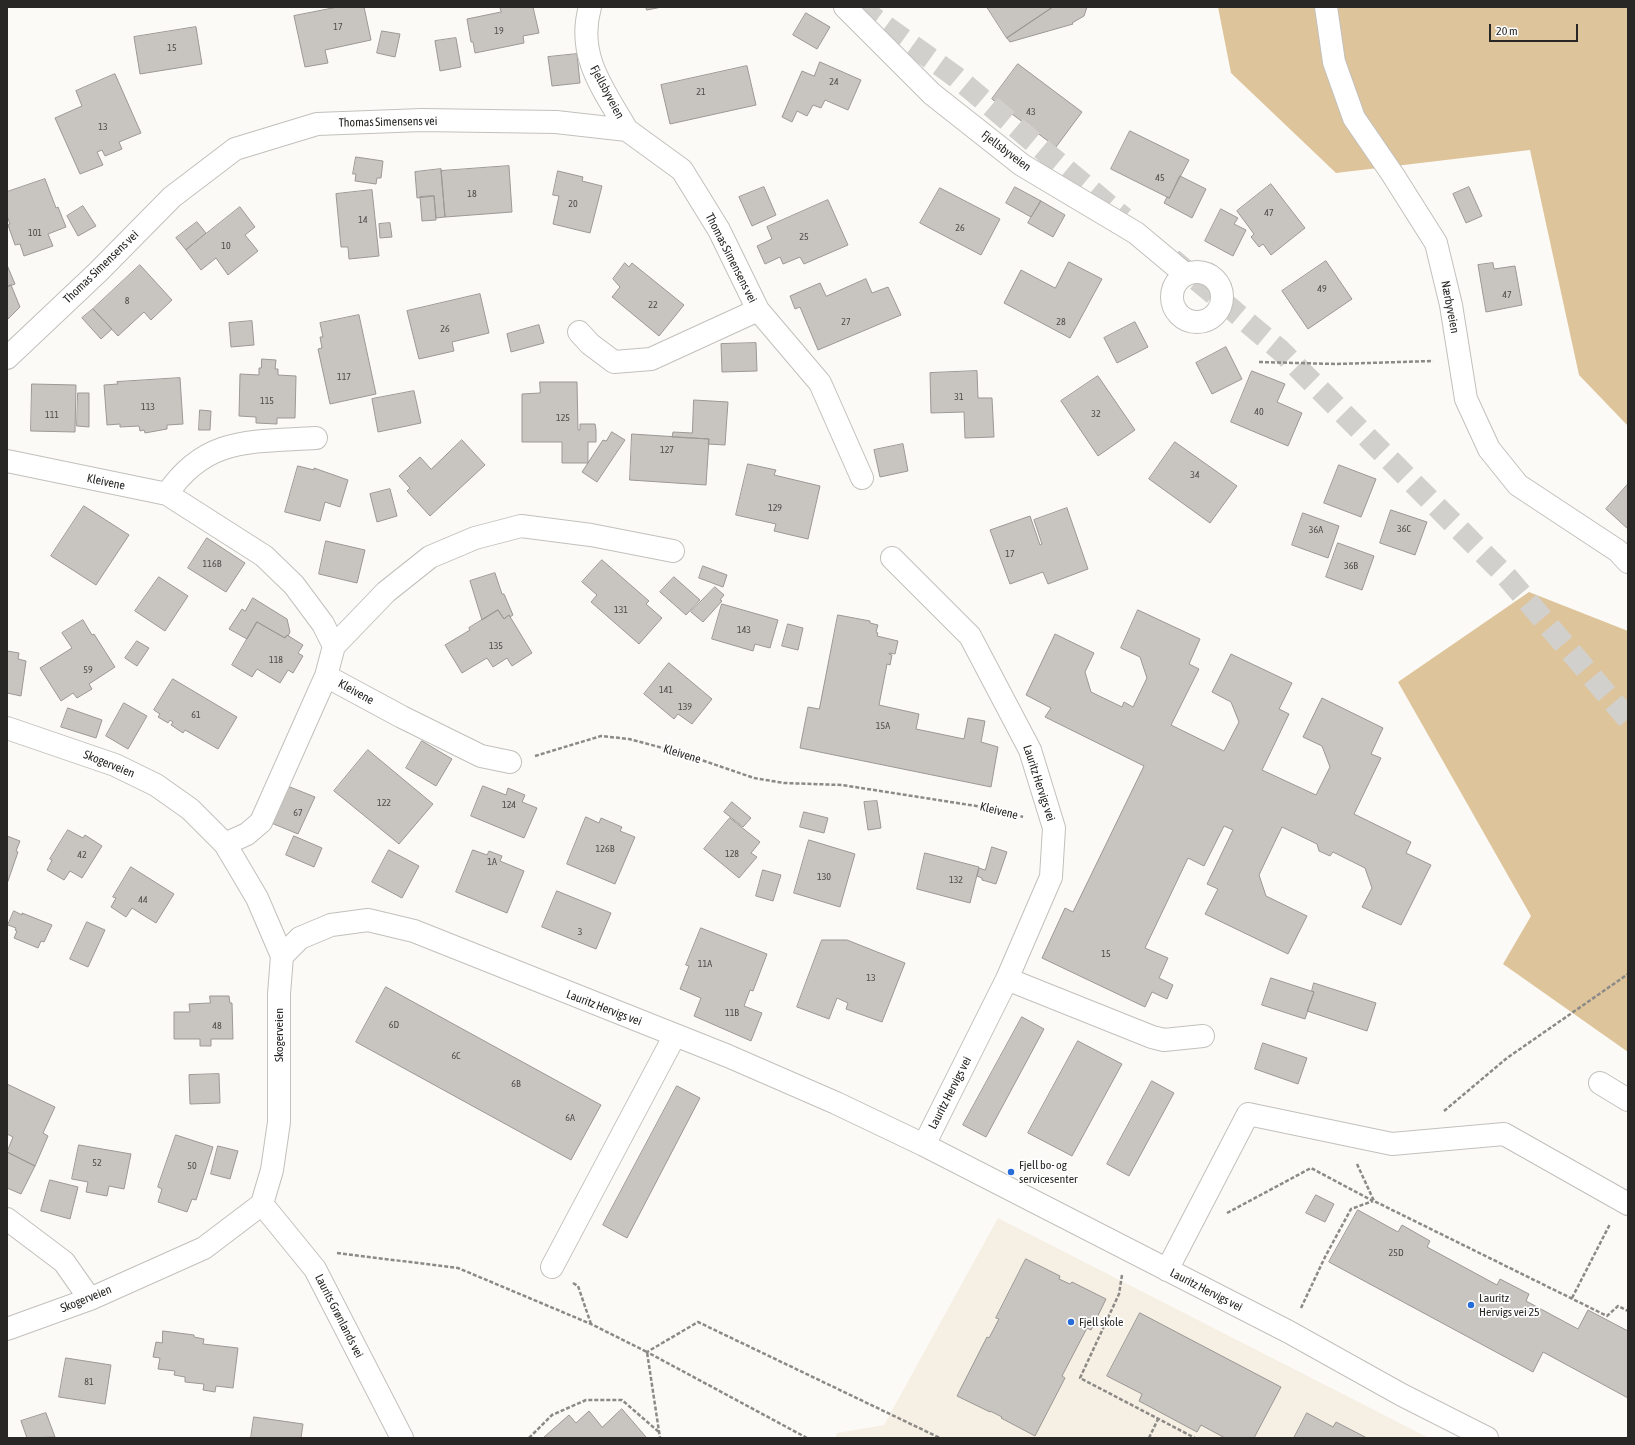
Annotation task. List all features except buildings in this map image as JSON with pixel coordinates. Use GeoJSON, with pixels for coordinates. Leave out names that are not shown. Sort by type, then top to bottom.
{"type":"FeatureCollection","features":[{"type":"Feature","properties":{"kind":"street","name":"Fjellsbyveien"},"geometry":{"type":"LineString","coordinates":[[590,7],[586,29],[586,45],[588,52],[595,73],[627,130]]}},
{"type":"Feature","properties":{"kind":"street","name":"Fjellsbyveien"},"geometry":{"type":"LineString","coordinates":[[844,7],[932,94],[1022,165],[1136,233],[1185,274]]}},
{"type":"Feature","properties":{"kind":"street","name":"Nærbyveien"},"geometry":{"type":"LineString","coordinates":[[1326,7],[1334,62],[1354,118],[1393,175],[1436,243],[1451,306],[1466,399],[1489,449],[1518,485],[1618,551],[1628,562]]}},
{"type":"Feature","properties":{"kind":"street","name":"Thomas Simensens vei"},"geometry":{"type":"LineString","coordinates":[[7,358],[98,272],[172,197],[234,149],[317,124],[422,120],[556,122],[627,130],[682,170],[719,230],[758,310],[820,383],[862,478]]}},
{"type":"Feature","properties":{"kind":"street","name":"Thomas Simensens vei"},"geometry":{"type":"LineString","coordinates":[[579,332],[590,344],[614,362],[651,359],[758,310]]}},
{"type":"Feature","properties":{"kind":"street"},"geometry":{"type":"LineString","coordinates":[[167,494],[177,480],[192,466],[209,454],[225,447],[243,442],[316,438]]}},
{"type":"Feature","properties":{"kind":"street","name":"Kleivene"},"geometry":{"type":"LineString","coordinates":[[7,461],[167,494],[264,556],[294,585],[323,624],[334,646]]}},
{"type":"Feature","properties":{"kind":"street","name":"Kleivene"},"geometry":{"type":"LineString","coordinates":[[225,844],[247,834],[261,822],[326,676],[334,646],[386,592],[430,557],[475,538],[521,526],[591,535],[673,551]]}},
{"type":"Feature","properties":{"kind":"street","name":"Lauritz Hervigs vei"},"geometry":{"type":"LineString","coordinates":[[892,558],[970,636],[1030,750],[1054,828],[1052,877],[1007,979],[924,1145]]}},
{"type":"Feature","properties":{"kind":"street","name":"Kleivene"},"geometry":{"type":"LineString","coordinates":[[326,676],[402,717],[481,756],[510,762]]}},
{"type":"Feature","properties":{"kind":"street","name":"Skogerveien"},"geometry":{"type":"LineString","coordinates":[[7,728],[115,765],[156,785],[190,809],[225,844],[256,898],[282,956],[280,994],[279,1122],[272,1170],[262,1204],[204,1248],[90,1299],[7,1329]]}},
{"type":"Feature","properties":{"kind":"street","name":"Lauritz Hervigs vei"},"geometry":{"type":"LineString","coordinates":[[282,956],[300,938],[331,925],[368,920],[414,931],[728,1056],[836,1103],[924,1145],[1289,1332],[1402,1395],[1487,1438]]}},
{"type":"Feature","properties":{"kind":"street"},"geometry":{"type":"LineString","coordinates":[[1007,979],[1152,1037],[1164,1040],[1203,1036]]}},
{"type":"Feature","properties":{"kind":"street"},"geometry":{"type":"LineString","coordinates":[[552,1266],[675,1035]]}},
{"type":"Feature","properties":{"kind":"street"},"geometry":{"type":"LineString","coordinates":[[1600,1083],[1628,1100]]}},
{"type":"Feature","properties":{"kind":"street"},"geometry":{"type":"LineString","coordinates":[[1168,1270],[1248,1114],[1392,1144],[1504,1134],[1628,1204]]}},
{"type":"Feature","properties":{"kind":"street","name":"Laurits Grønlands vei"},"geometry":{"type":"LineString","coordinates":[[262,1204],[315,1269],[402,1438]]}},
{"type":"Feature","properties":{"kind":"street"},"geometry":{"type":"LineString","coordinates":[[7,1219],[64,1262],[90,1299]]}},
{"type":"Feature","properties":{"kind":"path"},"geometry":{"type":"LineString","coordinates":[[1259,362],[1336,364],[1459,360]]}},
{"type":"Feature","properties":{"kind":"path","name":"Kleivene"},"geometry":{"type":"LineString","coordinates":[[510,762],[544,754],[601,736],[629,739],[678,752],[754,778],[784,783],[842,785],[926,797],[1002,810],[1054,828]]}},
{"type":"Feature","properties":{"kind":"path"},"geometry":{"type":"LineString","coordinates":[[1420,1142],[1444,1112],[1507,1058],[1628,974]]}},
{"type":"Feature","properties":{"kind":"path"},"geometry":{"type":"LineString","coordinates":[[1344,1134],[1374,1201]]}},
{"type":"Feature","properties":{"kind":"path"},"geometry":{"type":"LineString","coordinates":[[1223,1215],[1312,1168],[1374,1201],[1607,1316],[1618,1306],[1628,1311]]}},
{"type":"Feature","properties":{"kind":"path"},"geometry":{"type":"LineString","coordinates":[[1289,1332],[1325,1257],[1352,1209],[1374,1201]]}},
{"type":"Feature","properties":{"kind":"path"},"geometry":{"type":"LineString","coordinates":[[1572,1298],[1605,1234]]}},
{"type":"Feature","properties":{"kind":"path"},"geometry":{"type":"LineString","coordinates":[[1126,1249],[1119,1294],[1080,1378],[1195,1438]]}},
{"type":"Feature","properties":{"kind":"path"},"geometry":{"type":"LineString","coordinates":[[332,1252],[458,1268],[591,1324],[647,1352],[807,1438]]}},
{"type":"Feature","properties":{"kind":"path"},"geometry":{"type":"LineString","coordinates":[[552,1266],[578,1286],[591,1324]]}},
{"type":"Feature","properties":{"kind":"path"},"geometry":{"type":"LineString","coordinates":[[647,1352],[698,1322],[940,1438]]}},
{"type":"Feature","properties":{"kind":"path"},"geometry":{"type":"LineString","coordinates":[[647,1352],[660,1438]]}},
{"type":"Feature","properties":{"kind":"path"},"geometry":{"type":"LineString","coordinates":[[529,1438],[552,1415],[586,1400],[622,1400],[660,1433]]}},
{"type":"Feature","properties":{"kind":"path"},"geometry":{"type":"LineString","coordinates":[[1149,1438],[1158,1419]]}},
{"type":"Feature","properties":{"kind":"shaded area"},"geometry":{"type":"Polygon","coordinates":[[[1218,7],[1628,7],[1628,426],[1579,375],[1530,150],[1336,173],[1231,73],[1218,7]]]}},
{"type":"Feature","properties":{"kind":"shaded area"},"geometry":{"type":"Polygon","coordinates":[[[1529,592],[1628,631],[1628,1052],[1503,964],[1531,916],[1398,682],[1529,592]]]}},
{"type":"Feature","properties":{"kind":"shaded area","name":"Fjell skole"},"geometry":{"type":"Polygon","coordinates":[[[998,1218],[1429,1438],[835,1438],[837,1433],[884,1425],[998,1218]]]}},
{"type":"Feature","properties":{"kind":"tunnel"},"geometry":{"type":"LineString","coordinates":[[859,7],[956,77],[1124,218]]}},
{"type":"Feature","properties":{"kind":"tunnel"},"geometry":{"type":"LineString","coordinates":[[1172,259],[1280,350],[1507,577],[1628,719]]}},
{"type":"Feature","properties":{"kind":"place","name":"Fjell bo- og servicesenter"},"geometry":{"type":"Point","coordinates":[1011,1172]}},
{"type":"Feature","properties":{"kind":"place","name":"Lauritz Hervigs vei 25"},"geometry":{"type":"Point","coordinates":[1471,1305]}},
{"type":"Feature","properties":{"kind":"place","name":"Fjell skole"},"geometry":{"type":"Point","coordinates":[1071,1322]}}]}
